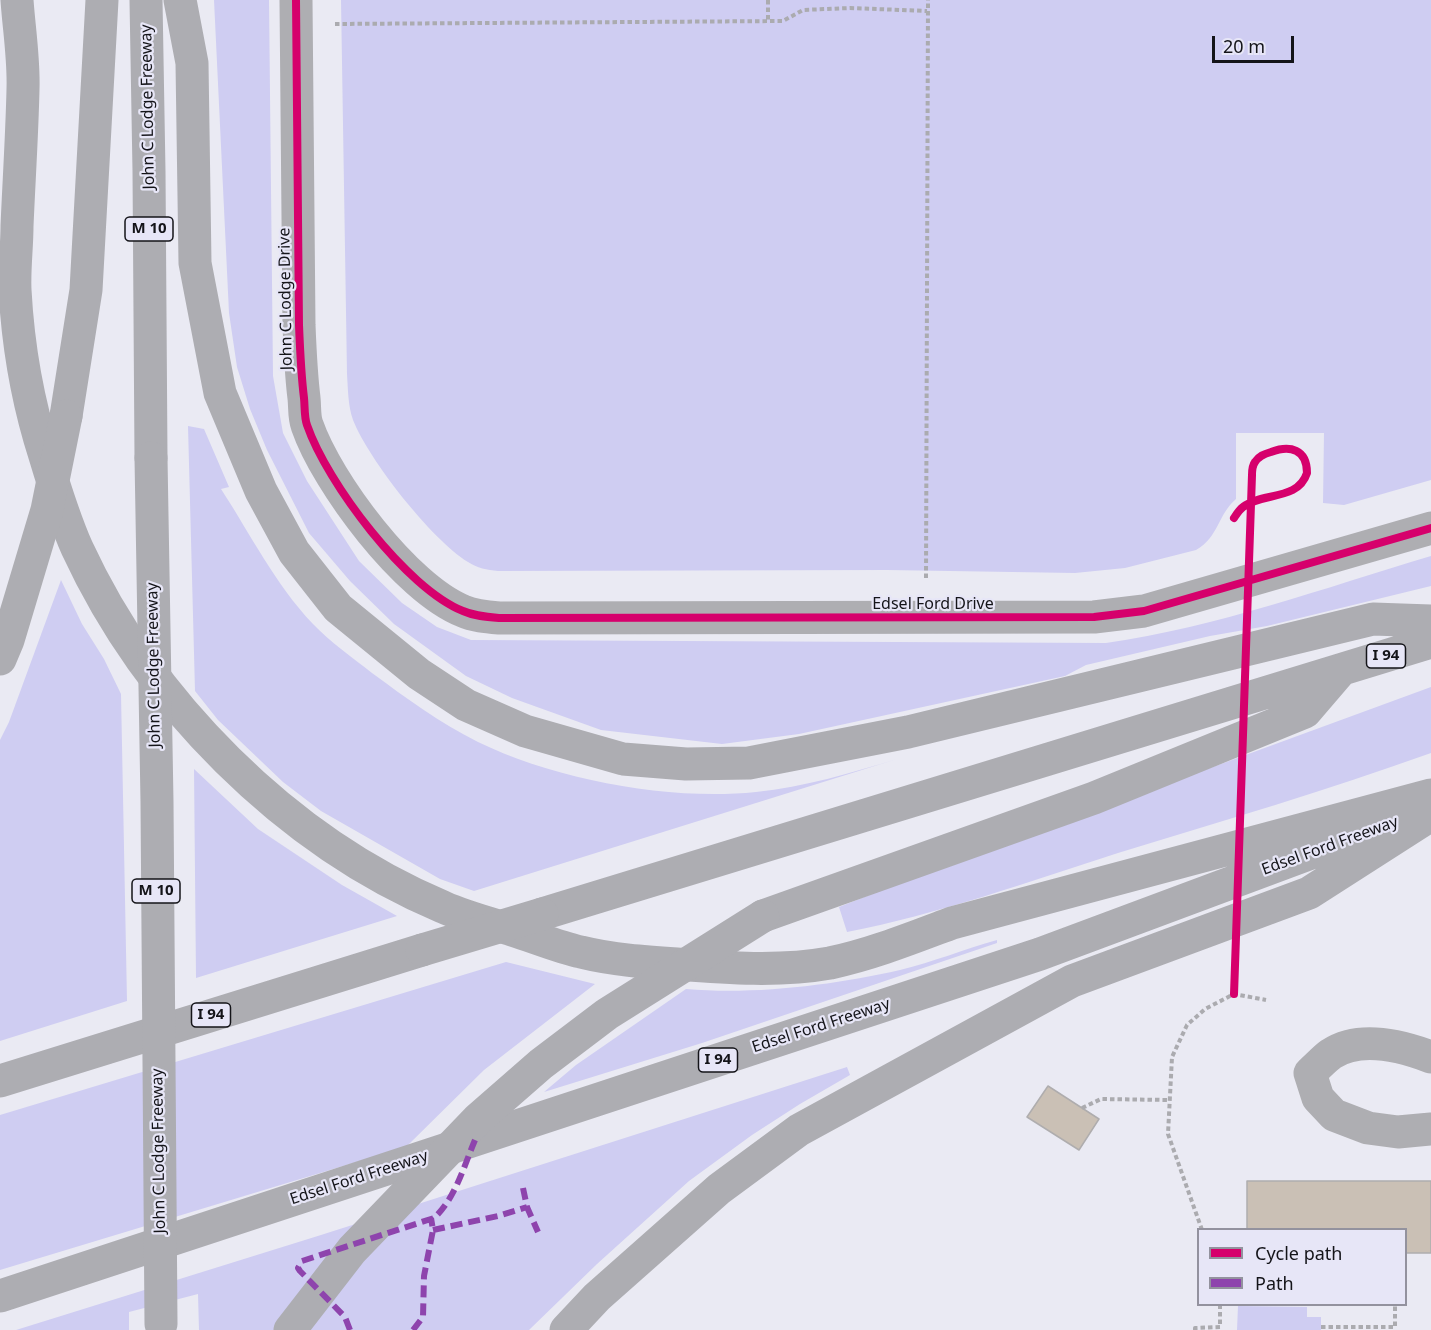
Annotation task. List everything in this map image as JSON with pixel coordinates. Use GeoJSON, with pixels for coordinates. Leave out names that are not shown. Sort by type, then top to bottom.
{"type":"FeatureCollection","features":[{"type":"Feature","properties":{"kind":"highway"},"geometry":{"type":"LineString","coordinates":[[17,0],[23,82],[15,287],[19,335],[29,396],[45,456],[75,544],[95,584],[128,638],[195,727],[228,761],[313,833],[403,888],[445,908],[579,952],[626,960],[735,969],[782,968],[829,963],[890,946],[952,923],[1431,795]]}},
{"type":"Feature","properties":{"kind":"highway"},"geometry":{"type":"LineString","coordinates":[[0,659],[8,640],[47,510],[66,416],[86,290],[102,0]]}},
{"type":"Feature","properties":{"kind":"highway","name":"John C Lodge Freeway"},"geometry":{"type":"LineString","coordinates":[[146,0],[150,458],[157,802],[161,1327]]}},
{"type":"Feature","properties":{"kind":"highway"},"geometry":{"type":"LineString","coordinates":[[180,0],[192,63],[195,264],[220,393],[261,491],[294,552],[338,608],[419,674],[466,705],[525,731],[623,759],[686,764],[749,763],[908,732],[1373,620],[1431,621]]}},
{"type":"Feature","properties":{"kind":"highway","name":"I 94"},"geometry":{"type":"LineString","coordinates":[[0,1081],[1431,642]]}},
{"type":"Feature","properties":{"kind":"highway"},"geometry":{"type":"LineString","coordinates":[[290,1330],[352,1250],[478,1119],[541,1064],[607,1014],[763,916],[1094,798],[1305,712],[1341,670]]}},
{"type":"Feature","properties":{"kind":"highway","name":"Edsel Ford Freeway"},"geometry":{"type":"LineString","coordinates":[[0,1296],[1040,954],[1431,808]]}},
{"type":"Feature","properties":{"kind":"highway"},"geometry":{"type":"LineString","coordinates":[[566,1330],[597,1297],[719,1189],[799,1130],[1072,981],[1309,893],[1431,815]]}},
{"type":"Feature","properties":{"kind":"street","name":"John C Lodge Drive"},"geometry":{"type":"LineString","coordinates":[[296,0],[299,325],[306,423],[329,471],[358,513],[392,556],[429,592]]}},
{"type":"Feature","properties":{"kind":"street","name":"Edsel Ford Drive"},"geometry":{"type":"LineString","coordinates":[[429,592],[463,612],[480,617],[498,618],[1094,617],[1144,611],[1431,528]]}},
{"type":"Feature","properties":{"kind":"street"},"geometry":{"type":"LineString","coordinates":[[1431,1057],[1409,1049],[1354,1044],[1332,1054],[1310,1073],[1318,1098],[1334,1114],[1368,1128],[1398,1132],[1431,1130]]}},
{"type":"Feature","properties":{"kind":"path"},"geometry":{"type":"LineString","coordinates":[[768,0],[768,21]]}},
{"type":"Feature","properties":{"kind":"path"},"geometry":{"type":"LineString","coordinates":[[850,0],[850,8]]}},
{"type":"Feature","properties":{"kind":"path"},"geometry":{"type":"LineString","coordinates":[[926,578],[928,0]]}},
{"type":"Feature","properties":{"kind":"path"},"geometry":{"type":"LineString","coordinates":[[335,24],[783,21],[803,10],[850,8],[927,11]]}},
{"type":"Feature","properties":{"kind":"path"},"geometry":{"type":"LineString","coordinates":[[1234,982],[1234,994]]}},
{"type":"Feature","properties":{"kind":"path"},"geometry":{"type":"LineString","coordinates":[[1201,1228],[1168,1134],[1172,1057],[1187,1025],[1205,1009],[1234,994],[1266,1000]]}},
{"type":"Feature","properties":{"kind":"path"},"geometry":{"type":"LineString","coordinates":[[1082,1108],[1101,1099],[1170,1100]]}},
{"type":"Feature","properties":{"kind":"path"},"geometry":{"type":"LineString","coordinates":[[1195,1330],[1195,1328],[1220,1327],[1220,1306]]}},
{"type":"Feature","properties":{"kind":"path"},"geometry":{"type":"LineString","coordinates":[[1321,1327],[1395,1327],[1395,1306]]}},
{"type":"Feature","properties":{"kind":"shaded area"},"geometry":{"type":"Polygon","coordinates":[[[214,0],[269,0],[273,376],[283,433],[307,481],[359,561],[402,603],[437,627],[471,640],[1106,643],[1229,617],[1431,556],[1431,586],[1267,626],[1210,636],[1086,665],[1065,676],[799,734],[722,744],[601,730],[512,698],[466,676],[394,624],[350,581],[309,533],[267,450],[250,409],[237,367],[229,313],[214,0]]]}},
{"type":"Feature","properties":{"kind":"shaded area"},"geometry":{"type":"Polygon","coordinates":[[[341,0],[1431,0],[1431,480],[1344,505],[1323,503],[1324,433],[1236,433],[1236,499],[1225,511],[1209,539],[1196,550],[1125,568],[1075,573],[887,570],[498,571],[475,566],[453,551],[420,518],[373,456],[351,415],[347,374],[341,0]]]}},
{"type":"Feature","properties":{"kind":"shaded area"},"geometry":{"type":"Polygon","coordinates":[[[188,426],[204,429],[229,487],[221,489],[275,576],[299,609],[327,637],[372,673],[437,718],[478,742],[542,767],[578,777],[614,785],[687,793],[723,794],[774,790],[827,779],[897,759],[474,891],[440,879],[321,811],[283,782],[218,720],[195,691],[188,426]]]}},
{"type":"Feature","properties":{"kind":"shaded area"},"geometry":{"type":"Polygon","coordinates":[[[61,580],[82,624],[104,659],[121,694],[127,1001],[0,1041],[0,740],[9,722],[61,580]]]}},
{"type":"Feature","properties":{"kind":"shaded area"},"geometry":{"type":"Polygon","coordinates":[[[1431,687],[1431,753],[983,897],[847,932],[839,907],[951,863],[1431,687]]]}},
{"type":"Feature","properties":{"kind":"shaded area"},"geometry":{"type":"Polygon","coordinates":[[[194,769],[258,829],[342,885],[397,916],[196,978],[194,769]]]}},
{"type":"Feature","properties":{"kind":"shaded area"},"geometry":{"type":"Polygon","coordinates":[[[997,940],[997,943],[702,1043],[544,1092],[576,1065],[686,989],[766,990],[849,980],[912,967],[997,940]]]}},
{"type":"Feature","properties":{"kind":"shaded area"},"geometry":{"type":"Polygon","coordinates":[[[506,962],[595,984],[484,1070],[406,1147],[0,1270],[0,1115],[506,962]]]}},
{"type":"Feature","properties":{"kind":"shaded area"},"geometry":{"type":"Polygon","coordinates":[[[847,1067],[850,1075],[752,1135],[689,1181],[597,1264],[529,1330],[199,1330],[198,1294],[129,1312],[129,1330],[16,1330],[321,1235],[847,1067]]]}},
{"type":"Feature","properties":{"kind":"shaded area"},"geometry":{"type":"Polygon","coordinates":[[[1238,1306],[1307,1307],[1307,1317],[1321,1317],[1321,1330],[1237,1330],[1238,1306]]]}},
{"type":"Feature","properties":{"kind":"building"},"geometry":{"type":"Polygon","coordinates":[[[1048,1086],[1099,1119],[1079,1150],[1027,1117],[1048,1086]]]}},
{"type":"Feature","properties":{"kind":"building"},"geometry":{"type":"Polygon","coordinates":[[[1247,1181],[1431,1181],[1431,1253],[1407,1253],[1407,1228],[1247,1228],[1247,1181]]]}},
{"type":"Feature","properties":{"kind":"marked path"},"geometry":{"type":"LineString","coordinates":[[350,1330],[345,1317],[300,1271],[298,1268],[302,1261],[434,1218],[453,1192],[475,1140]]}},
{"type":"Feature","properties":{"kind":"marked path"},"geometry":{"type":"LineString","coordinates":[[523,1188],[527,1207],[538,1232]]}},
{"type":"Feature","properties":{"kind":"marked path"},"geometry":{"type":"LineString","coordinates":[[433,1230],[498,1216],[527,1207]]}},
{"type":"Feature","properties":{"kind":"marked path"},"geometry":{"type":"LineString","coordinates":[[413,1330],[423,1317],[424,1276],[433,1230],[431,1218]]}},
{"type":"Feature","properties":{"kind":"cycle path"},"geometry":{"type":"LineString","coordinates":[[296,0],[299,325],[306,422],[317,449],[332,475],[371,531],[417,580],[441,599],[463,611],[499,618],[1094,617],[1144,611],[1431,528]]}},
{"type":"Feature","properties":{"kind":"cycle path"},"geometry":{"type":"LineString","coordinates":[[1234,518],[1251,502],[1260,499],[1288,492],[1296,488],[1307,473],[1301,454],[1291,449],[1268,453],[1258,458],[1252,470],[1252,475],[1234,994]]}}]}
